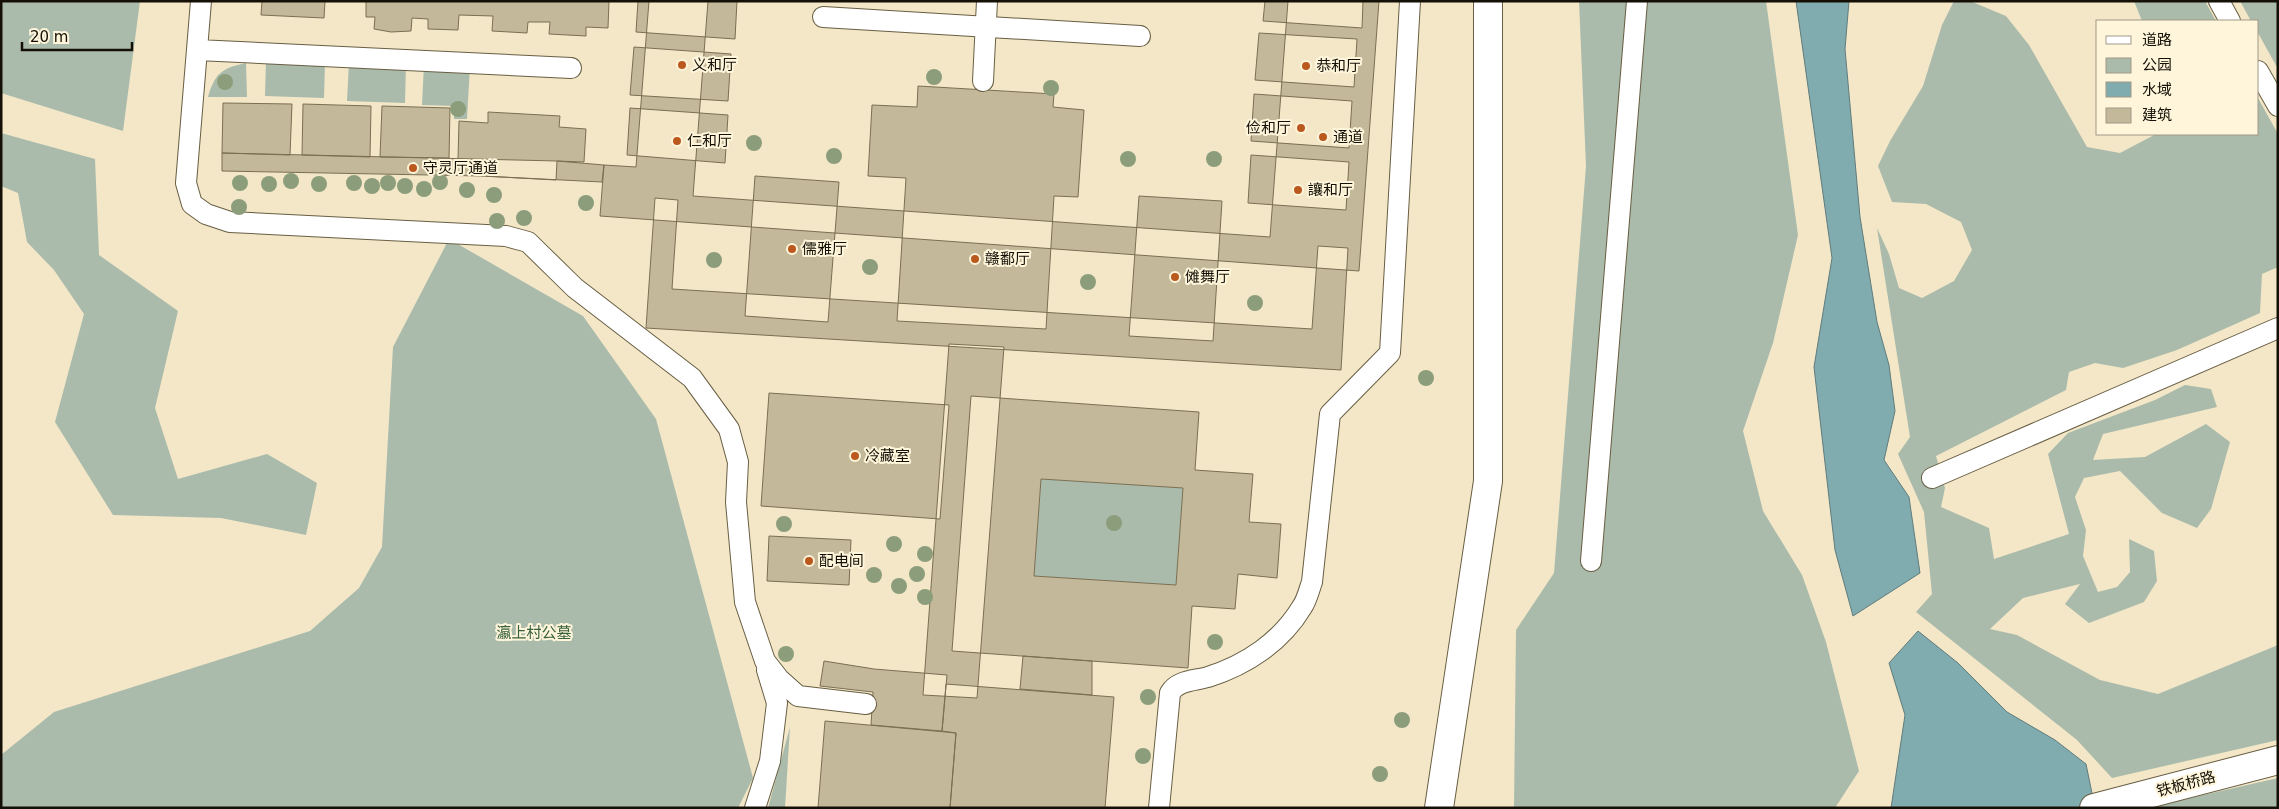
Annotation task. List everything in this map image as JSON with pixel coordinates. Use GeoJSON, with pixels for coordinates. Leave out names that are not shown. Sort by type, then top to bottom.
{"type":"FeatureCollection","features":[{"type":"Feature","properties":{"kind":"street"},"geometry":{"type":"LineString","coordinates":[[1439,808],[1488,482],[1488,1]]}},
{"type":"Feature","properties":{"kind":"street","name":"铁板桥路"},"geometry":{"type":"LineString","coordinates":[[2094,808],[2278,760]]}},
{"type":"Feature","properties":{"kind":"lane"},"geometry":{"type":"LineString","coordinates":[[201,1],[186,183],[192,204],[206,214],[230,222],[506,236],[528,242],[575,288],[692,378],[729,429],[738,462],[736,502],[746,602],[777,703],[770,761],[755,808]]}},
{"type":"Feature","properties":{"kind":"lane"},"geometry":{"type":"LineString","coordinates":[[983,82],[987,1]]}},
{"type":"Feature","properties":{"kind":"lane"},"geometry":{"type":"LineString","coordinates":[[1159,808],[1170,692],[1177,684],[1208,677],[1237,666],[1284,633],[1304,606],[1312,582],[1330,414],[1390,353],[1410,1]]}},
{"type":"Feature","properties":{"kind":"lane"},"geometry":{"type":"LineString","coordinates":[[1592,561],[1637,1]]}},
{"type":"Feature","properties":{"kind":"lane"},"geometry":{"type":"LineString","coordinates":[[2219,1],[2229,20]]}},
{"type":"Feature","properties":{"kind":"lane"},"geometry":{"type":"LineString","coordinates":[[823,17],[1140,36]]}},
{"type":"Feature","properties":{"kind":"lane"},"geometry":{"type":"LineString","coordinates":[[197,50],[571,68]]}},
{"type":"Feature","properties":{"kind":"lane"},"geometry":{"type":"LineString","coordinates":[[2259,73],[2278,106]]}},
{"type":"Feature","properties":{"kind":"lane"},"geometry":{"type":"LineString","coordinates":[[1932,478],[2278,328]]}},
{"type":"Feature","properties":{"kind":"lane"},"geometry":{"type":"LineString","coordinates":[[765,661],[779,679],[798,696],[866,704]]}},
{"type":"Feature","properties":{"kind":"green space"},"geometry":{"type":"Polygon","coordinates":[[[1,1],[140,1],[123,131],[1,93],[1,1]]]}},
{"type":"Feature","properties":{"kind":"green space"},"geometry":{"type":"Polygon","coordinates":[[[1579,1],[1766,1],[1798,235],[1773,343],[1743,431],[1763,511],[1802,575],[1826,642],[1859,771],[1835,808],[1514,808],[1516,630],[1554,573],[1586,166],[1579,1]]]}},
{"type":"Feature","properties":{"kind":"green space"},"geometry":{"type":"Polygon","coordinates":[[[1954,1],[1970,1],[2006,16],[2029,45],[2087,147],[2120,153],[2154,135],[2259,135],[2259,100],[2278,134],[2278,267],[2262,274],[2260,313],[2177,350],[2123,368],[2095,363],[2069,372],[2066,390],[1936,456],[1945,488],[1941,507],[1989,528],[1994,559],[2069,534],[2048,454],[2068,433],[2155,400],[2185,385],[2211,389],[2217,407],[2103,434],[2093,460],[2145,457],[2206,424],[2230,442],[2211,509],[2197,528],[2162,513],[2120,471],[2084,478],[2075,497],[2086,530],[2083,556],[2098,592],[2117,587],[2130,572],[2129,539],[2154,551],[2157,581],[2144,602],[2089,623],[2065,604],[2080,584],[2023,598],[1990,629],[2017,635],[2100,680],[2158,694],[2278,645],[2278,740],[2112,778],[2077,740],[1916,612],[1932,594],[1924,512],[1898,454],[1910,437],[1877,228],[1889,254],[1899,288],[1922,298],[1954,281],[1972,250],[1961,222],[1926,204],[1892,202],[1878,166],[1890,141],[1923,86],[1942,25],[1954,1]]]}},
{"type":"Feature","properties":{"kind":"green space"},"geometry":{"type":"Polygon","coordinates":[[[2134,1],[2205,1],[2215,20],[2142,20],[2134,1]]]}},
{"type":"Feature","properties":{"kind":"green space"},"geometry":{"type":"Polygon","coordinates":[[[2240,1],[2278,1],[2278,69],[2259,35],[2259,20],[2250,20],[2240,1]]]}},
{"type":"Feature","properties":{"kind":"green space"},"geometry":{"type":"Polygon","coordinates":[[[266,60],[325,62],[324,98],[265,96],[266,60]]]}},
{"type":"Feature","properties":{"kind":"green space"},"geometry":{"type":"Polygon","coordinates":[[[349,62],[406,64],[405,103],[347,101],[349,62]]]}},
{"type":"Feature","properties":{"kind":"green space"},"geometry":{"type":"Polygon","coordinates":[[[246,63],[247,97],[208,97],[214,82],[221,73],[231,67],[246,63]]]}},
{"type":"Feature","properties":{"kind":"green space"},"geometry":{"type":"Polygon","coordinates":[[[424,64],[470,66],[467,119],[454,119],[454,106],[422,105],[424,64]]]}},
{"type":"Feature","properties":{"kind":"green space"},"geometry":{"type":"Polygon","coordinates":[[[1,133],[95,159],[99,255],[178,311],[155,408],[178,479],[267,454],[317,483],[306,535],[221,518],[113,515],[55,422],[84,314],[54,270],[27,242],[18,193],[1,186],[1,133]]]}},
{"type":"Feature","properties":{"kind":"green space","name":"瀛上村公墓"},"geometry":{"type":"Polygon","coordinates":[[[449,239],[583,316],[656,419],[753,778],[738,808],[1,808],[1,755],[54,712],[310,631],[359,588],[382,547],[393,347],[449,239]]]}},
{"type":"Feature","properties":{"kind":"green space"},"geometry":{"type":"Polygon","coordinates":[[[1041,479],[1183,488],[1176,585],[1034,576],[1041,479]]]}},
{"type":"Feature","properties":{"kind":"green space"},"geometry":{"type":"Polygon","coordinates":[[[790,727],[785,808],[768,808],[790,727]]]}},
{"type":"Feature","properties":{"kind":"green space"},"geometry":{"type":"Polygon","coordinates":[[[2278,778],[2278,808],[2146,808],[2278,778]]]}},
{"type":"Feature","properties":{"kind":"water"},"geometry":{"type":"Polygon","coordinates":[[[1796,1],[1849,1],[1845,49],[1860,217],[1877,322],[1889,365],[1895,411],[1884,460],[1909,497],[1920,573],[1853,616],[1835,550],[1814,367],[1832,258],[1796,1]]]}},
{"type":"Feature","properties":{"kind":"water"},"geometry":{"type":"Polygon","coordinates":[[[1918,631],[1958,663],[2007,712],[2055,740],[2086,764],[2095,808],[1891,808],[1905,715],[1889,663],[1918,631]]]}},
{"type":"Feature","properties":{"kind":"building"},"geometry":{"type":"Polygon","coordinates":[[[262,1],[325,1],[324,18],[261,15],[262,1]]]}},
{"type":"Feature","properties":{"kind":"building"},"geometry":{"type":"Polygon","coordinates":[[[366,1],[609,1],[608,28],[586,27],[586,36],[549,34],[550,22],[528,22],[527,33],[492,31],[493,16],[459,15],[458,30],[428,29],[428,19],[412,18],[411,31],[391,32],[374,29],[375,17],[366,17],[366,1]]]}},
{"type":"Feature","properties":{"kind":"building"},"geometry":{"type":"Polygon","coordinates":[[[638,1],[737,1],[735,39],[636,32],[638,1]]]}},
{"type":"Feature","properties":{"kind":"building","name":"通道"},"geometry":{"type":"Polygon","coordinates":[[[649,1],[708,1],[693,196],[1270,237],[1288,1],[1379,1],[1359,271],[600,216],[604,165],[636,167],[649,1]]]}},
{"type":"Feature","properties":{"kind":"building"},"geometry":{"type":"Polygon","coordinates":[[[1265,1],[1363,1],[1362,28],[1263,21],[1265,1]]]}},
{"type":"Feature","properties":{"kind":"building","name":"恭和厅"},"geometry":{"type":"Polygon","coordinates":[[[1259,33],[1357,39],[1354,87],[1255,80],[1259,33]]]}},
{"type":"Feature","properties":{"kind":"building","name":"义和厅"},"geometry":{"type":"Polygon","coordinates":[[[634,47],[731,54],[728,101],[630,95],[634,47]]]}},
{"type":"Feature","properties":{"kind":"building","name":"赣鄱厅"},"geometry":{"type":"Polygon","coordinates":[[[918,86],[1054,94],[1053,107],[1084,110],[1078,197],[1054,196],[1046,329],[897,321],[906,178],[868,176],[872,105],[917,107],[918,86]]]}},
{"type":"Feature","properties":{"kind":"building","name":"俭和厅"},"geometry":{"type":"Polygon","coordinates":[[[1254,94],[1352,101],[1349,148],[1251,141],[1254,94]]]}},
{"type":"Feature","properties":{"kind":"building"},"geometry":{"type":"Polygon","coordinates":[[[223,103],[292,104],[290,155],[222,153],[223,103]]]}},
{"type":"Feature","properties":{"kind":"building"},"geometry":{"type":"Polygon","coordinates":[[[303,104],[371,106],[370,157],[302,155],[303,104]]]}},
{"type":"Feature","properties":{"kind":"building"},"geometry":{"type":"Polygon","coordinates":[[[382,106],[450,108],[449,158],[380,157],[382,106]]]}},
{"type":"Feature","properties":{"kind":"building","name":"仁和厅"},"geometry":{"type":"Polygon","coordinates":[[[630,108],[728,115],[725,163],[627,155],[630,108]]]}},
{"type":"Feature","properties":{"kind":"building"},"geometry":{"type":"Polygon","coordinates":[[[488,112],[560,116],[559,127],[586,129],[584,162],[557,161],[556,180],[482,176],[483,160],[458,159],[459,121],[488,123],[488,112]]]}},
{"type":"Feature","properties":{"kind":"building","name":"守灵厅通道"},"geometry":{"type":"Polygon","coordinates":[[[222,153],[557,161],[604,165],[602,182],[482,176],[222,171],[222,153]]]}},
{"type":"Feature","properties":{"kind":"building","name":"讓和厅"},"geometry":{"type":"Polygon","coordinates":[[[1251,155],[1349,162],[1346,210],[1248,203],[1251,155]]]}},
{"type":"Feature","properties":{"kind":"building","name":"儒雅厅"},"geometry":{"type":"Polygon","coordinates":[[[755,176],[839,182],[828,322],[745,316],[755,176]]]}},
{"type":"Feature","properties":{"kind":"building","name":"傩舞厅"},"geometry":{"type":"Polygon","coordinates":[[[1139,196],[1222,201],[1213,341],[1129,336],[1139,196]]]}},
{"type":"Feature","properties":{"kind":"building"},"geometry":{"type":"Polygon","coordinates":[[[655,198],[678,200],[672,289],[1312,329],[1318,246],[1348,248],[1341,370],[646,328],[655,198]]]}},
{"type":"Feature","properties":{"kind":"building"},"geometry":{"type":"Polygon","coordinates":[[[949,344],[1004,347],[977,698],[923,695],[949,344]]]}},
{"type":"Feature","properties":{"kind":"building","name":"冷藏室"},"geometry":{"type":"Polygon","coordinates":[[[769,393],[949,405],[940,519],[761,506],[769,393]]]}},
{"type":"Feature","properties":{"kind":"building"},"geometry":{"type":"Polygon","coordinates":[[[971,396],[1199,412],[1195,470],[1253,474],[1249,522],[1281,524],[1277,578],[1238,574],[1235,609],[1192,606],[1188,668],[952,651],[971,396]],[[1041,479],[1034,576],[1176,585],[1183,488],[1041,479]]]}},
{"type":"Feature","properties":{"kind":"building","name":"配电间"},"geometry":{"type":"Polygon","coordinates":[[[769,536],[851,540],[849,585],[767,581],[769,536]]]}},
{"type":"Feature","properties":{"kind":"building"},"geometry":{"type":"Polygon","coordinates":[[[1023,656],[1092,661],[1092,695],[1020,689],[1023,656]]]}},
{"type":"Feature","properties":{"kind":"building"},"geometry":{"type":"Polygon","coordinates":[[[824,661],[874,669],[947,675],[942,731],[871,725],[873,692],[820,686],[824,661]]]}},
{"type":"Feature","properties":{"kind":"building"},"geometry":{"type":"Polygon","coordinates":[[[946,684],[1114,697],[1105,808],[950,808],[956,733],[942,731],[946,684]]]}},
{"type":"Feature","properties":{"kind":"building"},"geometry":{"type":"Polygon","coordinates":[[[825,721],[956,733],[950,808],[818,808],[825,721]]]}},
{"type":"Feature","properties":{"kind":"place","name":"义和厅"},"geometry":{"type":"Point","coordinates":[682,65]}},
{"type":"Feature","properties":{"kind":"place","name":"恭和厅"},"geometry":{"type":"Point","coordinates":[1306,66]}},
{"type":"Feature","properties":{"kind":"place","name":"俭和厅"},"geometry":{"type":"Point","coordinates":[1301,128]}},
{"type":"Feature","properties":{"kind":"place","name":"通道"},"geometry":{"type":"Point","coordinates":[1323,137]}},
{"type":"Feature","properties":{"kind":"place","name":"仁和厅"},"geometry":{"type":"Point","coordinates":[677,141]}},
{"type":"Feature","properties":{"kind":"place","name":"守灵厅通道"},"geometry":{"type":"Point","coordinates":[413,168]}},
{"type":"Feature","properties":{"kind":"place","name":"讓和厅"},"geometry":{"type":"Point","coordinates":[1298,190]}},
{"type":"Feature","properties":{"kind":"place","name":"儒雅厅"},"geometry":{"type":"Point","coordinates":[792,249]}},
{"type":"Feature","properties":{"kind":"place","name":"赣鄱厅"},"geometry":{"type":"Point","coordinates":[975,259]}},
{"type":"Feature","properties":{"kind":"place","name":"傩舞厅"},"geometry":{"type":"Point","coordinates":[1175,277]}},
{"type":"Feature","properties":{"kind":"place","name":"冷藏室"},"geometry":{"type":"Point","coordinates":[855,456]}},
{"type":"Feature","properties":{"kind":"place","name":"配电间"},"geometry":{"type":"Point","coordinates":[809,561]}}]}
